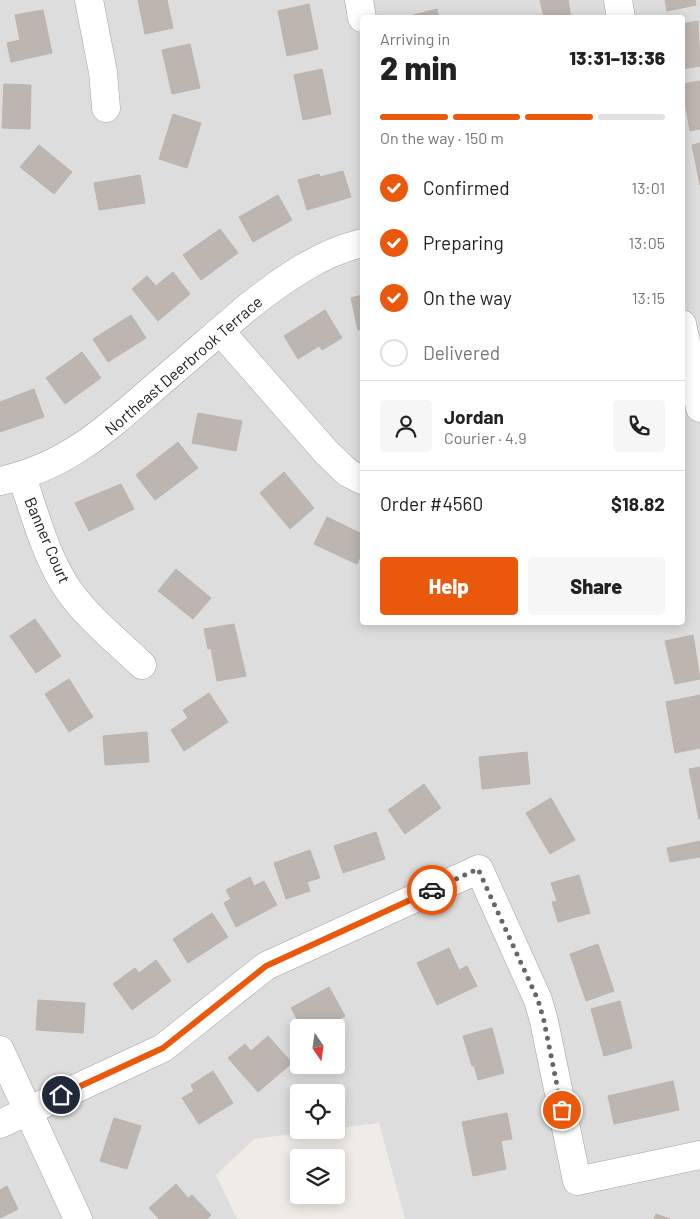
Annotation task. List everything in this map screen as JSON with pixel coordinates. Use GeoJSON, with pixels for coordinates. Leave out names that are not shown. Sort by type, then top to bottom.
{"type":"FeatureCollection","features":[{"type":"Feature","properties":{"kind":"street"},"geometry":{"type":"LineString","coordinates":[[89,0],[103,72],[106,108]]}},
{"type":"Feature","properties":{"kind":"street"},"geometry":{"type":"LineString","coordinates":[[359,0],[362,15]]}},
{"type":"Feature","properties":{"kind":"street"},"geometry":{"type":"LineString","coordinates":[[618,0],[620,15]]}},
{"type":"Feature","properties":{"kind":"street","name":"Northeast Deerbrook Terrace"},"geometry":{"type":"LineString","coordinates":[[11,479],[66,456],[98,438],[220,331],[283,279],[345,247],[360,243]]}},
{"type":"Feature","properties":{"kind":"street"},"geometry":{"type":"LineString","coordinates":[[220,331],[327,453],[348,473],[360,479]]}},
{"type":"Feature","properties":{"kind":"street"},"geometry":{"type":"LineString","coordinates":[[685,338],[700,408]]}},
{"type":"Feature","properties":{"kind":"street","name":"Banner Court"},"geometry":{"type":"LineString","coordinates":[[11,479],[68,590],[90,616],[142,665]]}},
{"type":"Feature","properties":{"kind":"street"},"geometry":{"type":"LineString","coordinates":[[0,1124],[163,1048],[266,966],[478,869],[540,1007],[577,1181],[700,1155]]}},
{"type":"Feature","properties":{"kind":"street"},"geometry":{"type":"LineString","coordinates":[[0,1050],[78,1219]]}},
{"type":"Feature","properties":{"kind":"shaded area"},"geometry":{"type":"Polygon","coordinates":[[[0,0],[700,0],[700,1219],[405,1219],[379,1123],[345,1127],[345,1084],[290,1084],[290,1134],[254,1139],[216,1175],[237,1219],[0,1219],[0,0]]]}},
{"type":"Feature","properties":{"kind":"building"},"geometry":{"type":"Polygon","coordinates":[[[138,0],[167,0],[173,28],[145,34],[138,0]]]}},
{"type":"Feature","properties":{"kind":"building"},"geometry":{"type":"Polygon","coordinates":[[[540,0],[568,0],[570,15],[543,15],[540,0]]]}},
{"type":"Feature","properties":{"kind":"building"},"geometry":{"type":"Polygon","coordinates":[[[665,0],[695,0],[696,5],[667,11],[665,0]]]}},
{"type":"Feature","properties":{"kind":"building"},"geometry":{"type":"Polygon","coordinates":[[[309,4],[318,49],[287,56],[278,11],[309,4]]]}},
{"type":"Feature","properties":{"kind":"building"},"geometry":{"type":"Polygon","coordinates":[[[437,9],[438,15],[414,15],[437,9]]]}},
{"type":"Feature","properties":{"kind":"building"},"geometry":{"type":"Polygon","coordinates":[[[43,10],[52,53],[11,62],[7,43],[20,40],[15,15],[43,10]]]}},
{"type":"Feature","properties":{"kind":"building"},"geometry":{"type":"Polygon","coordinates":[[[698,21],[700,66],[685,68],[685,23],[698,21]]]}},
{"type":"Feature","properties":{"kind":"building"},"geometry":{"type":"Polygon","coordinates":[[[190,44],[200,88],[172,94],[162,50],[190,44]]]}},
{"type":"Feature","properties":{"kind":"building"},"geometry":{"type":"Polygon","coordinates":[[[322,69],[331,114],[303,120],[294,75],[322,69]]]}},
{"type":"Feature","properties":{"kind":"building"},"geometry":{"type":"Polygon","coordinates":[[[700,81],[700,129],[690,131],[685,102],[685,84],[700,81]]]}},
{"type":"Feature","properties":{"kind":"building"},"geometry":{"type":"Polygon","coordinates":[[[4,84],[31,85],[30,129],[2,128],[4,84]]]}},
{"type":"Feature","properties":{"kind":"building"},"geometry":{"type":"Polygon","coordinates":[[[173,114],[201,123],[187,168],[159,159],[173,114]]]}},
{"type":"Feature","properties":{"kind":"building"},"geometry":{"type":"Polygon","coordinates":[[[700,143],[700,185],[692,145],[700,143]]]}},
{"type":"Feature","properties":{"kind":"building"},"geometry":{"type":"Polygon","coordinates":[[[39,145],[72,172],[54,194],[20,167],[39,145]]]}},
{"type":"Feature","properties":{"kind":"building"},"geometry":{"type":"Polygon","coordinates":[[[343,171],[351,197],[307,210],[298,180],[319,174],[320,177],[343,171]]]}},
{"type":"Feature","properties":{"kind":"building"},"geometry":{"type":"Polygon","coordinates":[[[140,175],[145,203],[99,210],[94,183],[140,175]]]}},
{"type":"Feature","properties":{"kind":"building"},"geometry":{"type":"Polygon","coordinates":[[[278,195],[292,220],[253,242],[239,217],[278,195]]]}},
{"type":"Feature","properties":{"kind":"building"},"geometry":{"type":"Polygon","coordinates":[[[220,229],[238,253],[201,280],[183,255],[220,229]]]}},
{"type":"Feature","properties":{"kind":"building"},"geometry":{"type":"Polygon","coordinates":[[[173,272],[190,294],[158,321],[132,289],[147,276],[156,286],[173,272]]]}},
{"type":"Feature","properties":{"kind":"building"},"geometry":{"type":"Polygon","coordinates":[[[360,296],[360,329],[358,330],[351,298],[360,296]]]}},
{"type":"Feature","properties":{"kind":"building"},"geometry":{"type":"Polygon","coordinates":[[[325,310],[342,338],[322,350],[319,346],[298,359],[284,336],[325,310]]]}},
{"type":"Feature","properties":{"kind":"building"},"geometry":{"type":"Polygon","coordinates":[[[131,315],[146,338],[108,362],[93,339],[131,315]]]}},
{"type":"Feature","properties":{"kind":"building"},"geometry":{"type":"Polygon","coordinates":[[[82,352],[101,378],[65,404],[46,378],[82,352]]]}},
{"type":"Feature","properties":{"kind":"building"},"geometry":{"type":"Polygon","coordinates":[[[34,389],[44,417],[0,432],[0,402],[34,389]]]}},
{"type":"Feature","properties":{"kind":"building"},"geometry":{"type":"Polygon","coordinates":[[[198,413],[242,421],[236,451],[192,443],[198,413]]]}},
{"type":"Feature","properties":{"kind":"building"},"geometry":{"type":"Polygon","coordinates":[[[178,442],[198,468],[155,500],[136,475],[178,442]]]}},
{"type":"Feature","properties":{"kind":"building"},"geometry":{"type":"Polygon","coordinates":[[[284,472],[314,508],[290,529],[260,493],[284,472]]]}},
{"type":"Feature","properties":{"kind":"building"},"geometry":{"type":"Polygon","coordinates":[[[121,484],[134,509],[89,531],[75,503],[121,484]]]}},
{"type":"Feature","properties":{"kind":"building"},"geometry":{"type":"Polygon","coordinates":[[[327,517],[360,533],[360,557],[357,564],[314,544],[327,517]]]}},
{"type":"Feature","properties":{"kind":"building"},"geometry":{"type":"Polygon","coordinates":[[[176,569],[211,598],[193,619],[158,591],[176,569]]]}},
{"type":"Feature","properties":{"kind":"building"},"geometry":{"type":"Polygon","coordinates":[[[35,619],[61,656],[36,673],[10,636],[35,619]]]}},
{"type":"Feature","properties":{"kind":"building"},"geometry":{"type":"Polygon","coordinates":[[[234,624],[246,676],[217,681],[211,648],[208,649],[204,629],[234,624]]]}},
{"type":"Feature","properties":{"kind":"building"},"geometry":{"type":"Polygon","coordinates":[[[693,635],[700,679],[675,684],[665,641],[693,635]]]}},
{"type":"Feature","properties":{"kind":"building"},"geometry":{"type":"Polygon","coordinates":[[[69,679],[93,717],[69,732],[45,694],[69,679]]]}},
{"type":"Feature","properties":{"kind":"building"},"geometry":{"type":"Polygon","coordinates":[[[209,693],[228,722],[184,751],[171,730],[188,718],[183,710],[209,693]]]}},
{"type":"Feature","properties":{"kind":"building"},"geometry":{"type":"Polygon","coordinates":[[[700,695],[700,748],[675,753],[666,702],[700,695]]]}},
{"type":"Feature","properties":{"kind":"building"},"geometry":{"type":"Polygon","coordinates":[[[147,732],[149,762],[105,765],[103,736],[147,732]]]}},
{"type":"Feature","properties":{"kind":"building"},"geometry":{"type":"Polygon","coordinates":[[[527,752],[530,784],[482,789],[479,757],[527,752]]]}},
{"type":"Feature","properties":{"kind":"building"},"geometry":{"type":"Polygon","coordinates":[[[700,767],[700,819],[699,819],[689,769],[700,767]]]}},
{"type":"Feature","properties":{"kind":"building"},"geometry":{"type":"Polygon","coordinates":[[[424,784],[441,808],[405,834],[388,810],[424,784]]]}},
{"type":"Feature","properties":{"kind":"building"},"geometry":{"type":"Polygon","coordinates":[[[551,798],[575,840],[550,854],[526,813],[551,798]]]}},
{"type":"Feature","properties":{"kind":"building"},"geometry":{"type":"Polygon","coordinates":[[[376,832],[385,859],[343,873],[334,846],[376,832]]]}},
{"type":"Feature","properties":{"kind":"building"},"geometry":{"type":"Polygon","coordinates":[[[700,841],[700,857],[670,862],[667,848],[700,841]]]}},
{"type":"Feature","properties":{"kind":"building"},"geometry":{"type":"Polygon","coordinates":[[[310,850],[320,878],[307,882],[310,891],[286,899],[274,863],[310,850]]]}},
{"type":"Feature","properties":{"kind":"building"},"geometry":{"type":"Polygon","coordinates":[[[579,875],[590,913],[558,922],[552,902],[557,901],[551,883],[579,875]]]}},
{"type":"Feature","properties":{"kind":"building"},"geometry":{"type":"Polygon","coordinates":[[[250,877],[254,886],[264,881],[277,905],[236,927],[224,903],[231,899],[226,890],[250,877]]]}},
{"type":"Feature","properties":{"kind":"building"},"geometry":{"type":"Polygon","coordinates":[[[212,913],[228,937],[188,963],[173,939],[212,913]]]}},
{"type":"Feature","properties":{"kind":"building"},"geometry":{"type":"Polygon","coordinates":[[[598,944],[614,991],[586,1001],[570,954],[598,944]]]}},
{"type":"Feature","properties":{"kind":"building"},"geometry":{"type":"Polygon","coordinates":[[[449,948],[459,970],[467,966],[477,986],[437,1005],[417,963],[449,948]]]}},
{"type":"Feature","properties":{"kind":"building"},"geometry":{"type":"Polygon","coordinates":[[[156,960],[171,981],[132,1010],[113,984],[135,968],[139,973],[156,960]]]}},
{"type":"Feature","properties":{"kind":"building"},"geometry":{"type":"Polygon","coordinates":[[[329,987],[345,1016],[340,1019],[297,1019],[291,1008],[329,987]]]}},
{"type":"Feature","properties":{"kind":"building"},"geometry":{"type":"Polygon","coordinates":[[[38,1000],[85,1003],[83,1033],[36,1030],[38,1000]]]}},
{"type":"Feature","properties":{"kind":"building"},"geometry":{"type":"Polygon","coordinates":[[[620,1001],[632,1048],[604,1056],[591,1009],[620,1001]]]}},
{"type":"Feature","properties":{"kind":"building"},"geometry":{"type":"Polygon","coordinates":[[[492,1028],[504,1073],[478,1080],[463,1036],[492,1028]]]}},
{"type":"Feature","properties":{"kind":"building"},"geometry":{"type":"Polygon","coordinates":[[[268,1036],[290,1061],[290,1065],[258,1092],[228,1058],[245,1044],[251,1051],[268,1036]]]}},
{"type":"Feature","properties":{"kind":"building"},"geometry":{"type":"Polygon","coordinates":[[[213,1071],[233,1103],[199,1124],[182,1098],[194,1091],[191,1085],[213,1071]]]}},
{"type":"Feature","properties":{"kind":"building"},"geometry":{"type":"Polygon","coordinates":[[[673,1081],[679,1110],[614,1124],[608,1096],[673,1081]]]}},
{"type":"Feature","properties":{"kind":"building"},"geometry":{"type":"Polygon","coordinates":[[[507,1113],[512,1139],[501,1141],[506,1169],[473,1176],[462,1122],[507,1113]]]}},
{"type":"Feature","properties":{"kind":"building"},"geometry":{"type":"Polygon","coordinates":[[[114,1118],[141,1126],[127,1169],[100,1161],[114,1118]]]}},
{"type":"Feature","properties":{"kind":"building"},"geometry":{"type":"Polygon","coordinates":[[[176,1184],[188,1198],[192,1195],[211,1215],[207,1219],[159,1219],[149,1208],[176,1184]]]}},
{"type":"Feature","properties":{"kind":"building"},"geometry":{"type":"Polygon","coordinates":[[[7,1186],[18,1209],[0,1218],[0,1190],[7,1186]]]}},
{"type":"Feature","properties":{"kind":"building"},"geometry":{"type":"Polygon","coordinates":[[[656,1214],[670,1219],[654,1219],[656,1214]]]}},
{"type":"Feature","properties":{"kind":"way so far"},"geometry":{"type":"LineString","coordinates":[[432,890],[478,869],[538,1000],[562,1110]]}},
{"type":"Feature","properties":{"kind":"route"},"geometry":{"type":"LineString","coordinates":[[61,1095],[163,1048],[266,966],[432,890]]}}]}
